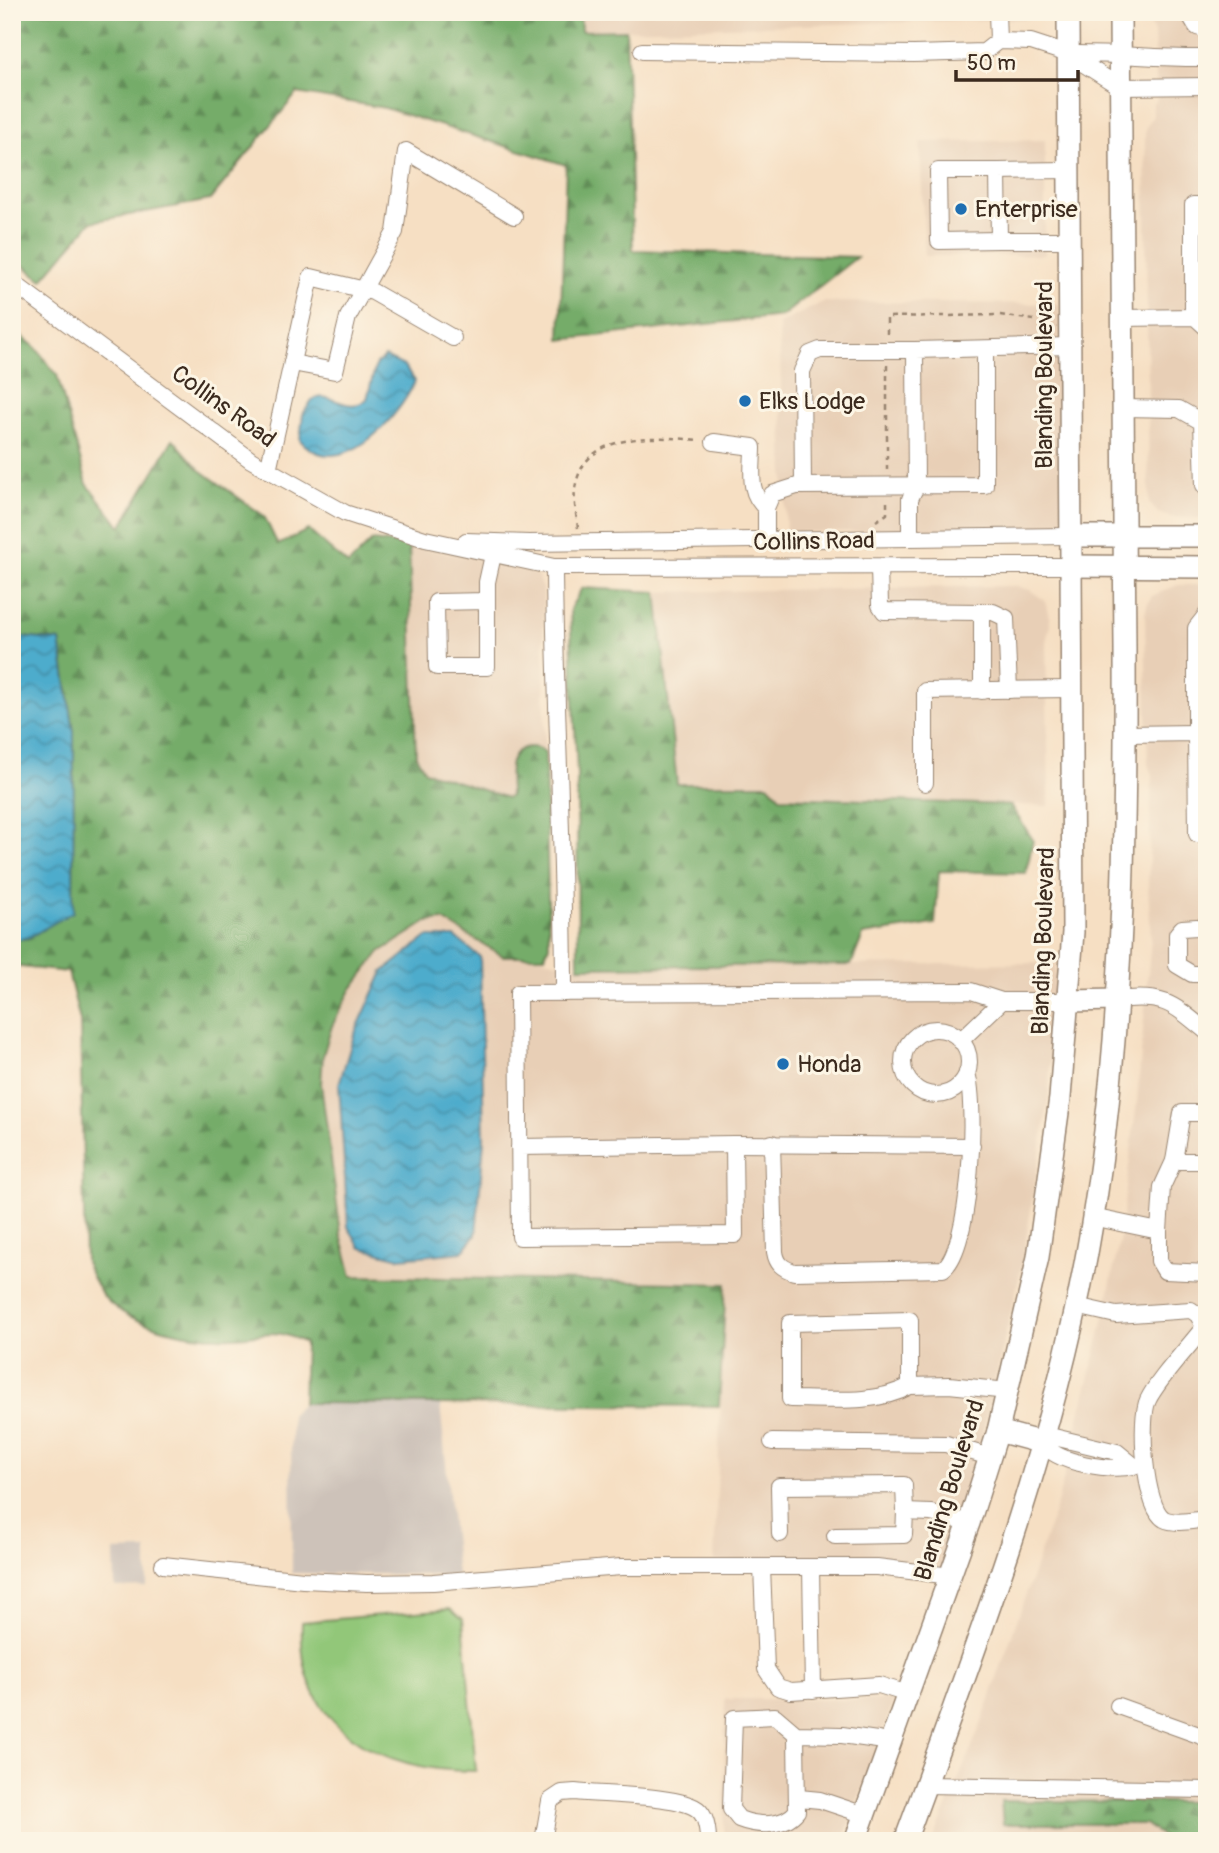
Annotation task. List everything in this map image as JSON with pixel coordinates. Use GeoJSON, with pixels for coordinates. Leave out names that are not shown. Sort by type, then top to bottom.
{"type":"FeatureCollection","features":[{"type":"Feature","properties":{"kind":"main road","name":"Blanding Boulevard"},"geometry":{"type":"LineString","coordinates":[[855,1841],[951,1576],[998,1431],[1048,1197],[1070,1001],[1073,932],[1068,536],[1071,508],[1068,12]]}},
{"type":"Feature","properties":{"kind":"main road"},"geometry":{"type":"LineString","coordinates":[[905,1841],[1005,1566],[1043,1443],[1076,1306],[1092,1217],[1112,1067],[1123,899],[1125,734],[1120,12]]}},
{"type":"Feature","properties":{"kind":"main road","name":"Collins Road"},"geometry":{"type":"LineString","coordinates":[[1068,536],[1207,536]]}},
{"type":"Feature","properties":{"kind":"main road","name":"Collins Road"},"geometry":{"type":"LineString","coordinates":[[1069,566],[1207,567]]}},
{"type":"Feature","properties":{"kind":"main road"},"geometry":{"type":"LineString","coordinates":[[1070,1001],[1116,1000]]}},
{"type":"Feature","properties":{"kind":"main road"},"geometry":{"type":"LineString","coordinates":[[998,1431],[1043,1443]]}},
{"type":"Feature","properties":{"kind":"street"},"geometry":{"type":"LineString","coordinates":[[997,12],[998,41]]}},
{"type":"Feature","properties":{"kind":"street"},"geometry":{"type":"LineString","coordinates":[[1188,12],[1191,21],[1207,30]]}},
{"type":"Feature","properties":{"kind":"street"},"geometry":{"type":"LineString","coordinates":[[642,51],[928,54],[984,52],[998,41],[1031,41],[1068,54],[1120,87],[1207,86]]}},
{"type":"Feature","properties":{"kind":"street"},"geometry":{"type":"LineString","coordinates":[[1068,54],[1120,53],[1160,59],[1207,58]]}},
{"type":"Feature","properties":{"kind":"street"},"geometry":{"type":"LineString","coordinates":[[292,363],[335,371],[348,317],[395,232],[406,151],[514,216]]}},
{"type":"Feature","properties":{"kind":"street"},"geometry":{"type":"LineString","coordinates":[[1070,170],[938,171],[939,241],[1070,240]]}},
{"type":"Feature","properties":{"kind":"street"},"geometry":{"type":"LineString","coordinates":[[998,171],[999,240]]}},
{"type":"Feature","properties":{"kind":"street"},"geometry":{"type":"LineString","coordinates":[[1193,317],[1200,205]]}},
{"type":"Feature","properties":{"kind":"street"},"geometry":{"type":"LineString","coordinates":[[268,470],[311,277],[364,290],[453,338]]}},
{"type":"Feature","properties":{"kind":"street","name":"Collins Road"},"geometry":{"type":"LineString","coordinates":[[12,282],[202,426],[268,470],[345,513],[425,539],[554,567],[1069,566]]}},
{"type":"Feature","properties":{"kind":"street"},"geometry":{"type":"LineString","coordinates":[[1122,318],[1193,317],[1207,328]]}},
{"type":"Feature","properties":{"kind":"street"},"geometry":{"type":"LineString","coordinates":[[803,485],[802,371],[810,354],[820,350],[1070,346]]}},
{"type":"Feature","properties":{"kind":"street"},"geometry":{"type":"LineString","coordinates":[[766,538],[766,509],[772,494],[803,485],[985,485],[985,349]]}},
{"type":"Feature","properties":{"kind":"street"},"geometry":{"type":"LineString","coordinates":[[910,537],[910,499],[916,486],[915,350]]}},
{"type":"Feature","properties":{"kind":"street"},"geometry":{"type":"LineString","coordinates":[[1123,408],[1185,410],[1207,417]]}},
{"type":"Feature","properties":{"kind":"street"},"geometry":{"type":"LineString","coordinates":[[1185,410],[1202,422],[1205,444],[1204,485],[1207,489]]}},
{"type":"Feature","properties":{"kind":"street"},"geometry":{"type":"LineString","coordinates":[[714,442],[753,447],[753,492],[755,500],[766,509]]}},
{"type":"Feature","properties":{"kind":"street","name":"Collins Road"},"geometry":{"type":"LineString","coordinates":[[425,539],[580,542],[1068,536]]}},
{"type":"Feature","properties":{"kind":"street"},"geometry":{"type":"LineString","coordinates":[[487,601],[436,602],[436,667],[487,667],[487,601],[493,555]]}},
{"type":"Feature","properties":{"kind":"street"},"geometry":{"type":"LineString","coordinates":[[878,566],[880,605],[884,611],[993,612],[1006,618],[1009,690]]}},
{"type":"Feature","properties":{"kind":"street"},"geometry":{"type":"LineString","coordinates":[[554,567],[555,704],[562,779],[564,993]]}},
{"type":"Feature","properties":{"kind":"street"},"geometry":{"type":"LineString","coordinates":[[982,612],[982,691]]}},
{"type":"Feature","properties":{"kind":"street"},"geometry":{"type":"LineString","coordinates":[[1207,614],[1196,628],[1202,763],[1198,834],[1207,834]]}},
{"type":"Feature","properties":{"kind":"street"},"geometry":{"type":"LineString","coordinates":[[925,783],[925,691],[1071,690]]}},
{"type":"Feature","properties":{"kind":"street"},"geometry":{"type":"LineString","coordinates":[[1125,734],[1200,723]]}},
{"type":"Feature","properties":{"kind":"street"},"geometry":{"type":"LineString","coordinates":[[1197,928],[1182,928],[1177,934],[1177,964],[1192,974],[1207,974]]}},
{"type":"Feature","properties":{"kind":"street"},"geometry":{"type":"LineString","coordinates":[[734,1144],[735,1235],[520,1237],[518,993],[971,991],[1002,1001],[1070,1001]]}},
{"type":"Feature","properties":{"kind":"street"},"geometry":{"type":"LineString","coordinates":[[1116,1000],[1143,997],[1173,1003],[1207,1032]]}},
{"type":"Feature","properties":{"kind":"street"},"geometry":{"type":"LineString","coordinates":[[960,1041],[1002,1001]]}},
{"type":"Feature","properties":{"kind":"street"},"geometry":{"type":"LineString","coordinates":[[772,1143],[777,1262],[794,1272],[934,1269],[947,1266],[956,1249],[972,1146],[973,1110],[967,1053],[960,1041],[940,1030],[922,1033],[908,1045],[904,1070],[913,1086],[937,1095],[956,1088],[967,1073]]}},
{"type":"Feature","properties":{"kind":"street"},"geometry":{"type":"LineString","coordinates":[[1207,1113],[1182,1113],[1174,1161],[1162,1188],[1159,1231],[1159,1261],[1165,1271],[1207,1273]]}},
{"type":"Feature","properties":{"kind":"street"},"geometry":{"type":"LineString","coordinates":[[519,1147],[772,1143],[972,1146]]}},
{"type":"Feature","properties":{"kind":"street"},"geometry":{"type":"LineString","coordinates":[[1174,1161],[1207,1161]]}},
{"type":"Feature","properties":{"kind":"street"},"geometry":{"type":"LineString","coordinates":[[1092,1217],[1159,1231]]}},
{"type":"Feature","properties":{"kind":"street"},"geometry":{"type":"LineString","coordinates":[[1076,1306],[1116,1314],[1191,1310],[1198,1315],[1205,1327],[1147,1401],[1139,1466],[1157,1513],[1173,1522],[1207,1519]]}},
{"type":"Feature","properties":{"kind":"street"},"geometry":{"type":"LineString","coordinates":[[910,1386],[910,1320],[790,1324],[790,1399],[881,1396],[894,1394],[910,1386],[949,1385],[1008,1391]]}},
{"type":"Feature","properties":{"kind":"street"},"geometry":{"type":"LineString","coordinates":[[772,1442],[946,1444],[990,1457]]}},
{"type":"Feature","properties":{"kind":"street"},"geometry":{"type":"LineString","coordinates":[[1043,1443],[1053,1454],[1111,1470],[1139,1466]]}},
{"type":"Feature","properties":{"kind":"street"},"geometry":{"type":"LineString","coordinates":[[780,1534],[779,1486],[904,1485],[904,1535],[835,1536]]}},
{"type":"Feature","properties":{"kind":"street"},"geometry":{"type":"LineString","coordinates":[[905,1512],[931,1514],[969,1523]]}},
{"type":"Feature","properties":{"kind":"street"},"geometry":{"type":"LineString","coordinates":[[163,1565],[303,1580],[367,1583],[433,1583],[621,1567],[877,1567],[951,1576]]}},
{"type":"Feature","properties":{"kind":"street"},"geometry":{"type":"LineString","coordinates":[[762,1567],[767,1675],[782,1689],[813,1690],[878,1685],[908,1694]]}},
{"type":"Feature","properties":{"kind":"street"},"geometry":{"type":"LineString","coordinates":[[811,1567],[813,1690]]}},
{"type":"Feature","properties":{"kind":"street"},"geometry":{"type":"LineString","coordinates":[[1118,1706],[1207,1738]]}},
{"type":"Feature","properties":{"kind":"street"},"geometry":{"type":"LineString","coordinates":[[796,1734],[799,1798],[795,1814],[777,1823],[750,1822],[732,1812],[734,1718],[775,1716],[796,1734],[842,1735],[891,1742]]}},
{"type":"Feature","properties":{"kind":"street"},"geometry":{"type":"LineString","coordinates":[[925,1785],[1207,1790]]}},
{"type":"Feature","properties":{"kind":"street"},"geometry":{"type":"LineString","coordinates":[[543,1841],[550,1801],[562,1793],[575,1792],[674,1802],[696,1807],[704,1818],[708,1841]]}},
{"type":"Feature","properties":{"kind":"street"},"geometry":{"type":"LineString","coordinates":[[799,1798],[820,1800],[864,1815]]}},
{"type":"Feature","properties":{"kind":"path"},"geometry":{"type":"LineString","coordinates":[[580,542],[576,481],[586,462],[595,454],[611,445],[633,439],[714,442]]}},
{"type":"Feature","properties":{"kind":"shaded area"},"geometry":{"type":"Polygon","coordinates":[[[580,12],[1051,12],[1051,18],[580,31],[580,12]]]}},
{"type":"Feature","properties":{"kind":"shaded area"},"geometry":{"type":"Polygon","coordinates":[[[1146,12],[1207,12],[1207,519],[1170,517],[1158,513],[1149,503],[1145,129],[1153,116],[1153,103],[1157,101],[1154,32],[1146,12]]]}},
{"type":"Feature","properties":{"kind":"shaded area"},"geometry":{"type":"Polygon","coordinates":[[[1045,140],[1045,255],[925,256],[920,142],[1045,140]]]}},
{"type":"Feature","properties":{"kind":"shaded area"},"geometry":{"type":"Polygon","coordinates":[[[823,302],[1059,304],[1063,530],[786,532],[779,324],[823,302]]]}},
{"type":"Feature","properties":{"kind":"shaded area"},"geometry":{"type":"Polygon","coordinates":[[[409,545],[525,569],[538,576],[543,592],[545,752],[539,748],[515,752],[511,757],[510,796],[507,798],[425,771],[419,766],[416,756],[409,545]]]}},
{"type":"Feature","properties":{"kind":"shaded area"},"geometry":{"type":"Polygon","coordinates":[[[1178,585],[1207,585],[1207,1802],[1001,1801],[1004,1824],[1145,1824],[1169,1841],[933,1841],[982,1722],[1058,1501],[1101,1331],[1120,1237],[1137,1102],[1151,938],[1148,885],[1152,774],[1148,764],[1145,616],[1152,596],[1178,585]]]}},
{"type":"Feature","properties":{"kind":"shaded area"},"geometry":{"type":"Polygon","coordinates":[[[1016,586],[1030,590],[1044,600],[1049,613],[1050,625],[1046,642],[1049,806],[779,797],[768,784],[677,784],[657,592],[1016,586]]]}},
{"type":"Feature","properties":{"kind":"shaded area"},"geometry":{"type":"Polygon","coordinates":[[[443,920],[503,956],[541,958],[578,967],[1056,963],[1048,1102],[1022,1265],[972,1478],[944,1567],[714,1561],[726,1284],[352,1277],[341,1234],[331,1165],[321,1084],[323,1055],[332,1026],[351,990],[380,952],[427,922],[443,920]]]}},
{"type":"Feature","properties":{"kind":"shaded area"},"geometry":{"type":"Polygon","coordinates":[[[303,1403],[440,1404],[457,1575],[292,1573],[291,1415],[303,1403]]]}},
{"type":"Feature","properties":{"kind":"shaded area"},"geometry":{"type":"Polygon","coordinates":[[[147,1550],[147,1587],[115,1588],[114,1551],[147,1550]]]}},
{"type":"Feature","properties":{"kind":"shaded area"},"geometry":{"type":"Polygon","coordinates":[[[725,1699],[894,1700],[843,1841],[724,1841],[725,1699]]]}},
{"type":"Feature","properties":{"kind":"green space"},"geometry":{"type":"Polygon","coordinates":[[[12,12],[580,12],[581,31],[626,30],[633,250],[857,257],[782,316],[560,340],[566,165],[385,108],[297,93],[210,200],[91,222],[42,280],[12,257],[12,12]]]}},
{"type":"Feature","properties":{"kind":"green space"},"geometry":{"type":"Polygon","coordinates":[[[12,328],[36,348],[57,375],[87,484],[121,527],[173,439],[199,469],[264,516],[278,545],[308,530],[348,565],[372,541],[409,545],[416,756],[425,771],[507,798],[510,796],[510,765],[515,753],[529,747],[545,752],[549,945],[545,956],[503,956],[443,920],[427,922],[380,952],[351,990],[332,1026],[323,1055],[321,1084],[341,1234],[352,1276],[726,1284],[719,1406],[303,1403],[305,1343],[276,1333],[218,1337],[165,1329],[117,1309],[99,1290],[85,1262],[80,1021],[68,972],[12,966],[12,940],[28,938],[73,911],[74,732],[60,641],[12,636],[12,328]]]}},
{"type":"Feature","properties":{"kind":"green space"},"geometry":{"type":"Polygon","coordinates":[[[582,588],[657,592],[677,784],[768,784],[780,797],[1010,805],[1033,840],[1026,873],[939,871],[935,924],[863,935],[851,965],[578,967],[577,775],[570,609],[582,588]]]}},
{"type":"Feature","properties":{"kind":"green space"},"geometry":{"type":"Polygon","coordinates":[[[450,1609],[463,1619],[476,1771],[441,1769],[408,1763],[378,1753],[351,1737],[329,1716],[313,1691],[304,1659],[302,1622],[450,1609]]]}},
{"type":"Feature","properties":{"kind":"green space"},"geometry":{"type":"Polygon","coordinates":[[[1001,1801],[1207,1802],[1207,1841],[1169,1841],[1145,1824],[1003,1824],[1001,1801]]]}},
{"type":"Feature","properties":{"kind":"water"},"geometry":{"type":"Polygon","coordinates":[[[385,357],[404,366],[415,381],[396,412],[382,428],[350,451],[333,455],[316,452],[300,440],[303,414],[312,400],[319,397],[353,405],[367,399],[376,364],[385,357]]]}},
{"type":"Feature","properties":{"kind":"water"},"geometry":{"type":"Polygon","coordinates":[[[12,636],[60,641],[74,732],[73,912],[28,938],[12,940],[12,636]]]}},
{"type":"Feature","properties":{"kind":"water"},"geometry":{"type":"Polygon","coordinates":[[[427,937],[455,937],[480,957],[484,1140],[476,1235],[462,1252],[400,1258],[361,1248],[348,1227],[339,1084],[354,1035],[383,972],[427,937]]]}},
{"type":"Feature","properties":{"kind":"place","name":"Enterprise"},"geometry":{"type":"Point","coordinates":[961,209]}},
{"type":"Feature","properties":{"kind":"place","name":"Elks Lodge"},"geometry":{"type":"Point","coordinates":[745,401]}},
{"type":"Feature","properties":{"kind":"place","name":"Honda"},"geometry":{"type":"Point","coordinates":[783,1064]}}]}
